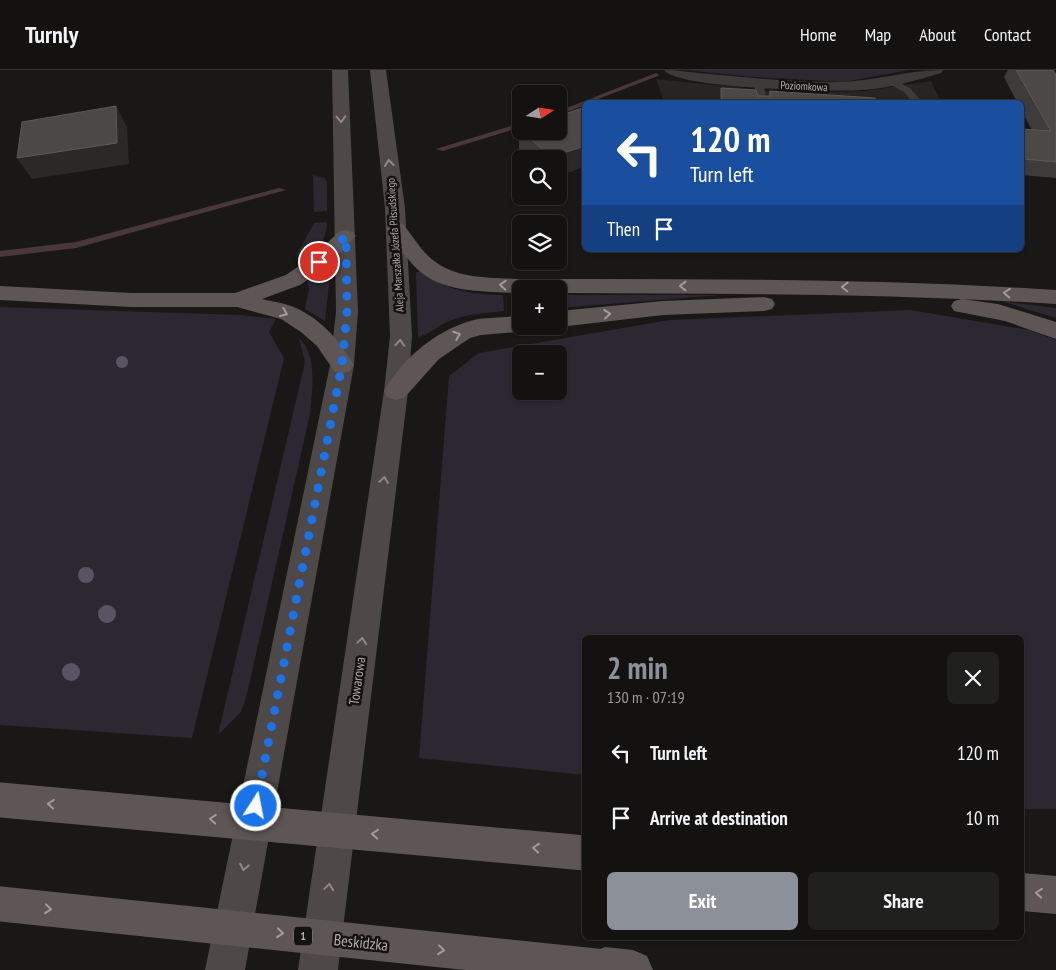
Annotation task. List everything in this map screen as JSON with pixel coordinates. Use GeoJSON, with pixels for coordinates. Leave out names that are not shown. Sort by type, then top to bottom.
{"type":"FeatureCollection","features":[{"type":"Feature","properties":{"kind":"main road"},"geometry":{"type":"LineString","coordinates":[[225,970],[342,365],[347,312],[340,70]]}},
{"type":"Feature","properties":{"kind":"main road","name":"Aleja Marszałka Józefa Piłsudskiego"},"geometry":{"type":"LineString","coordinates":[[378,70],[396,228],[401,336],[396,391]]}},
{"type":"Feature","properties":{"kind":"main road"},"geometry":{"type":"LineString","coordinates":[[396,228],[424,264],[440,274],[460,282],[515,286],[934,289],[1056,297]]}},
{"type":"Feature","properties":{"kind":"main road"},"geometry":{"type":"LineString","coordinates":[[237,300],[293,280],[319,262],[346,236]]}},
{"type":"Feature","properties":{"kind":"main road"},"geometry":{"type":"LineString","coordinates":[[0,293],[130,300],[237,300],[288,313],[309,326],[325,340],[342,365]]}},
{"type":"Feature","properties":{"kind":"main road"},"geometry":{"type":"LineString","coordinates":[[567,318],[663,308],[782,303],[914,302],[974,307],[1012,315],[1056,331]]}},
{"type":"Feature","properties":{"kind":"main road"},"geometry":{"type":"LineString","coordinates":[[396,391],[419,362],[448,339],[477,328],[512,324]]}},
{"type":"Feature","properties":{"kind":"main road","name":"Towarowa"},"geometry":{"type":"LineString","coordinates":[[318,970],[396,391]]}},
{"type":"Feature","properties":{"kind":"main road"},"geometry":{"type":"LineString","coordinates":[[0,800],[582,852]]}},
{"type":"Feature","properties":{"kind":"main road"},"geometry":{"type":"LineString","coordinates":[[1024,892],[1056,895]]}},
{"type":"Feature","properties":{"kind":"main road","name":"Beskidzka"},"geometry":{"type":"LineString","coordinates":[[0,904],[619,969]]}},
{"type":"Feature","properties":{"kind":"street","name":"Poziomkowa"},"geometry":{"type":"LineString","coordinates":[[672,70],[686,75],[833,91],[908,79],[935,70]]}},
{"type":"Feature","properties":{"kind":"lane"},"geometry":{"type":"LineString","coordinates":[[758,82],[761,100]]}},
{"type":"Feature","properties":{"kind":"lane"},"geometry":{"type":"LineString","coordinates":[[892,82],[907,90],[916,100]]}},
{"type":"Feature","properties":{"kind":"shaded area"},"geometry":{"type":"Polygon","coordinates":[[[685,70],[909,70],[843,82],[753,77],[685,70]]]}},
{"type":"Feature","properties":{"kind":"shaded area"},"geometry":{"type":"Polygon","coordinates":[[[656,79],[789,93],[865,91],[931,81],[940,100],[663,100],[656,79]]]}},
{"type":"Feature","properties":{"kind":"shaded area"},"geometry":{"type":"Polygon","coordinates":[[[313,175],[324,178],[327,182],[327,211],[314,212],[313,175]]]}},
{"type":"Feature","properties":{"kind":"shaded area"},"geometry":{"type":"Polygon","coordinates":[[[327,222],[327,229],[320,245],[302,262],[297,254],[314,223],[327,222]]]}},
{"type":"Feature","properties":{"kind":"shaded area"},"geometry":{"type":"Polygon","coordinates":[[[331,265],[325,321],[305,309],[309,289],[307,281],[331,265]]]}},
{"type":"Feature","properties":{"kind":"shaded area"},"geometry":{"type":"Polygon","coordinates":[[[416,272],[420,272],[460,290],[479,294],[503,295],[504,311],[462,317],[445,323],[418,337],[416,272]]]}},
{"type":"Feature","properties":{"kind":"shaded area"},"geometry":{"type":"Polygon","coordinates":[[[567,295],[721,295],[567,307],[567,295]]]}},
{"type":"Feature","properties":{"kind":"shaded area"},"geometry":{"type":"Polygon","coordinates":[[[1001,301],[1056,308],[1056,318],[1001,301]]]}},
{"type":"Feature","properties":{"kind":"shaded area"},"geometry":{"type":"Polygon","coordinates":[[[0,307],[241,315],[276,319],[269,332],[284,358],[192,738],[0,725],[0,307]]]}},
{"type":"Feature","properties":{"kind":"shaded area"},"geometry":{"type":"Polygon","coordinates":[[[911,310],[1029,330],[1056,340],[1056,809],[1024,809],[1024,635],[582,635],[582,775],[419,758],[449,376],[479,353],[512,347],[512,400],[567,400],[567,345],[525,345],[669,320],[911,310]]]}},
{"type":"Feature","properties":{"kind":"shaded area"},"geometry":{"type":"Polygon","coordinates":[[[299,338],[305,345],[311,364],[310,414],[247,694],[241,712],[218,735],[305,362],[299,338]]]}},
{"type":"Feature","properties":{"kind":"building"},"geometry":{"type":"Polygon","coordinates":[[[1016,70],[1053,70],[1056,74],[1056,162],[1024,159],[1024,129],[1051,131],[1016,70]]]}},
{"type":"Feature","properties":{"kind":"building"},"geometry":{"type":"Polygon","coordinates":[[[721,88],[756,90],[758,96],[770,96],[770,91],[875,98],[876,100],[722,100],[721,88]]]}},
{"type":"Feature","properties":{"kind":"building"},"geometry":{"type":"Polygon","coordinates":[[[116,106],[117,143],[17,158],[22,122],[116,106]]]}},
{"type":"Feature","properties":{"kind":"building"},"geometry":{"type":"Polygon","coordinates":[[[582,108],[582,147],[567,152],[567,150],[543,150],[532,140],[568,140],[568,113],[582,108]]]}},
{"type":"Feature","properties":{"kind":"waterway"},"geometry":{"type":"LineString","coordinates":[[590,100],[656,75]]}},
{"type":"Feature","properties":{"kind":"waterway"},"geometry":{"type":"LineString","coordinates":[[568,110],[582,104]]}},
{"type":"Feature","properties":{"kind":"waterway"},"geometry":{"type":"LineString","coordinates":[[440,149],[512,128]]}},
{"type":"Feature","properties":{"kind":"waterway"},"geometry":{"type":"LineString","coordinates":[[0,254],[76,245],[282,190]]}},
{"type":"Feature","properties":{"kind":"route"},"geometry":{"type":"LineString","coordinates":[[256,806],[342,365],[347,312],[346,236],[319,262]]}}]}
